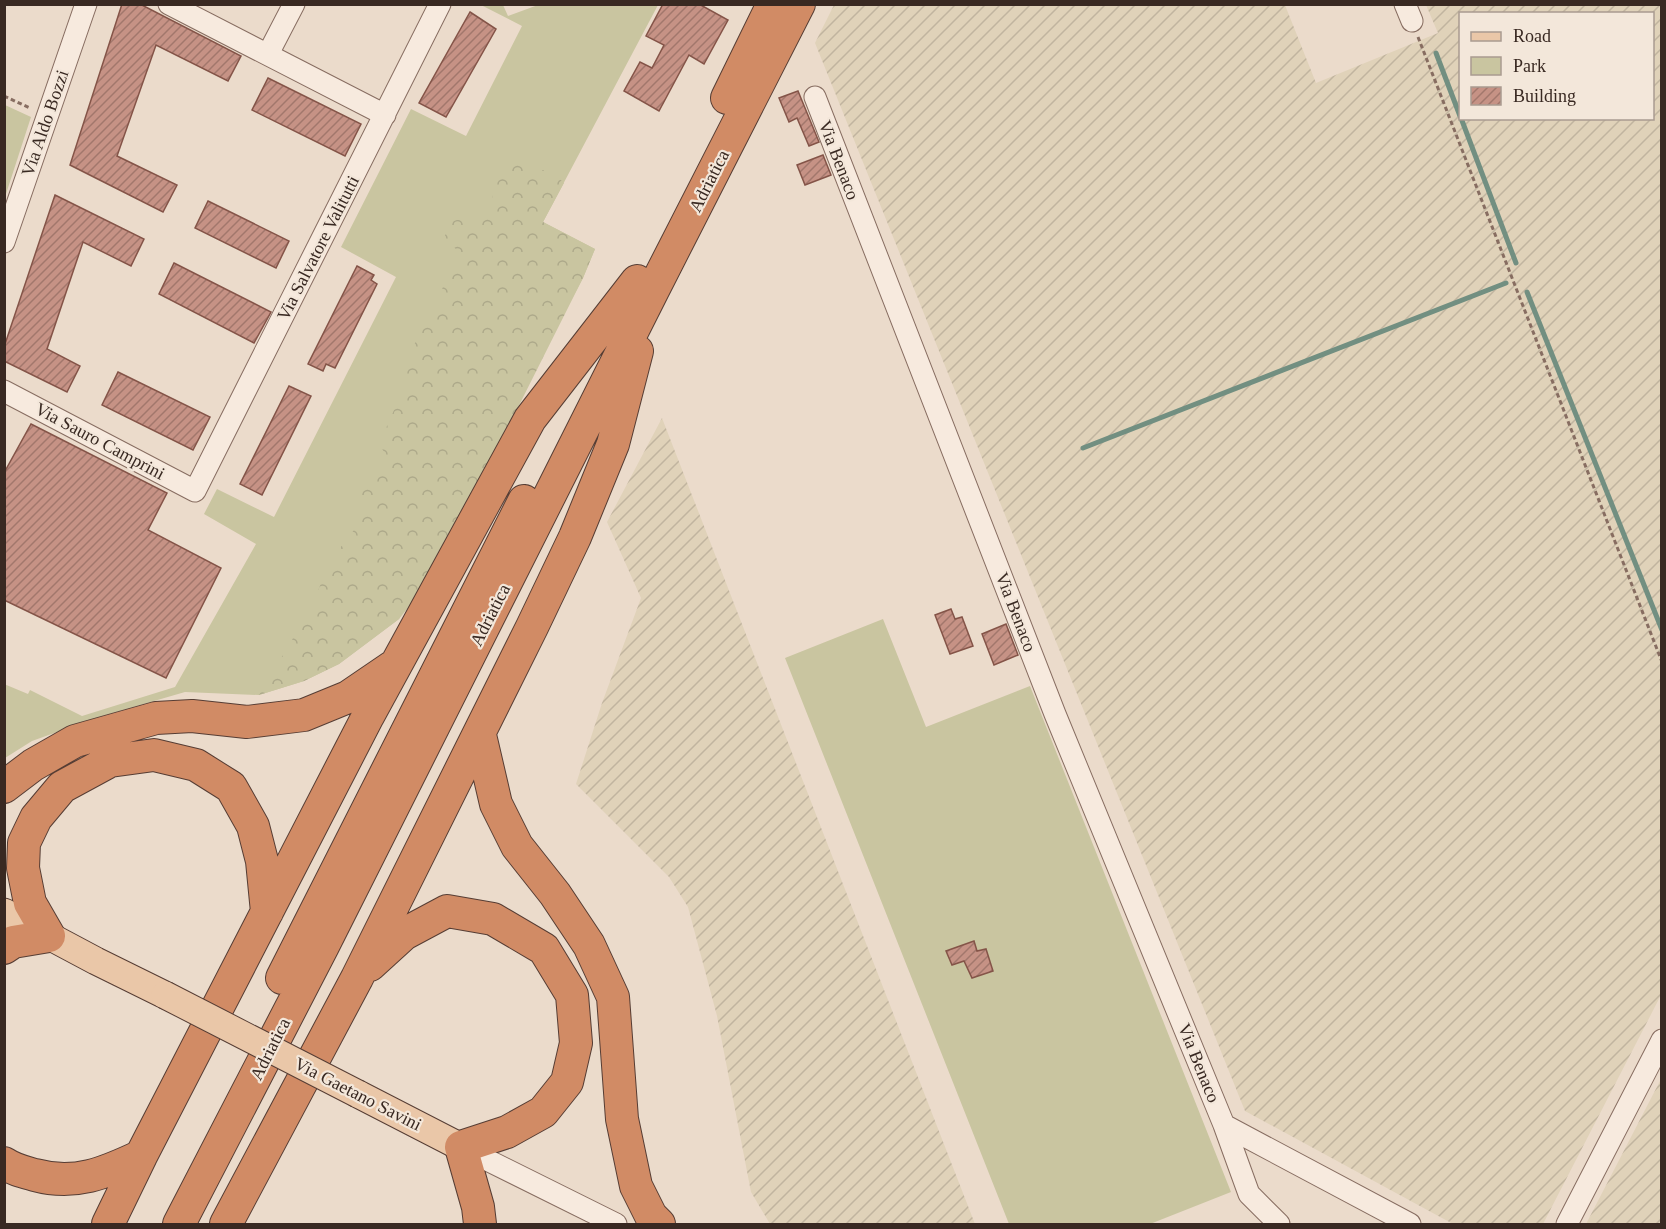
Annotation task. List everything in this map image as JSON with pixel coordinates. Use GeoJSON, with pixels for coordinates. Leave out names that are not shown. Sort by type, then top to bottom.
{"type":"FeatureCollection","features":[{"type":"Feature","properties":{"kind":"highway","name":"Adriatica"},"geometry":{"type":"LineString","coordinates":[[179,1224],[328,936],[645,285],[773,4]]}},
{"type":"Feature","properties":{"kind":"highway","name":"Adriatica"},"geometry":{"type":"LineString","coordinates":[[156,1224],[486,573],[581,394],[645,285],[799,4]]}},
{"type":"Feature","properties":{"kind":"highway"},"geometry":{"type":"LineString","coordinates":[[108,1224],[141,1156],[397,663],[530,419],[645,285]]}},
{"type":"Feature","properties":{"kind":"highway"},"geometry":{"type":"LineString","coordinates":[[236,1217],[480,735],[570,547],[613,444],[645,285]]}},
{"type":"Feature","properties":{"kind":"highway"},"geometry":{"type":"LineString","coordinates":[[4,788],[33,765],[75,741],[156,718],[192,716],[247,722],[304,716],[348,697],[397,663]]}},
{"type":"Feature","properties":{"kind":"highway"},"geometry":{"type":"LineString","coordinates":[[480,735],[496,804],[517,846],[555,894],[589,945],[613,998],[625,1130],[636,1186],[651,1216],[659,1224]]}},
{"type":"Feature","properties":{"kind":"highway"},"geometry":{"type":"LineString","coordinates":[[4,948],[13,942],[49,936],[30,903],[23,868],[24,843],[36,818],[62,787],[110,761],[154,755],[196,765],[231,787],[253,826],[262,861],[267,912]]}},
{"type":"Feature","properties":{"kind":"highway"},"geometry":{"type":"LineString","coordinates":[[357,978],[404,934],[447,911],[494,919],[544,949],[572,995],[576,1043],[567,1082],[543,1112],[507,1132],[461,1147],[478,1207],[480,1224]]}},
{"type":"Feature","properties":{"kind":"highway"},"geometry":{"type":"LineString","coordinates":[[4,1163],[14,1169],[54,1180],[93,1176],[141,1156]]}},
{"type":"Feature","properties":{"kind":"main road","name":"Via Gaetano Savini"},"geometry":{"type":"LineString","coordinates":[[4,912],[461,1147]]}},
{"type":"Feature","properties":{"kind":"street","name":"Via Aldo Bozzi"},"geometry":{"type":"LineString","coordinates":[[4,242],[86,4]]}},
{"type":"Feature","properties":{"kind":"street"},"geometry":{"type":"LineString","coordinates":[[169,4],[385,115]]}},
{"type":"Feature","properties":{"kind":"street"},"geometry":{"type":"LineString","coordinates":[[268,54],[294,4]]}},
{"type":"Feature","properties":{"kind":"street","name":"Via Salvatore Valitutti"},"geometry":{"type":"LineString","coordinates":[[195,491],[440,4]]}},
{"type":"Feature","properties":{"kind":"street","name":"Via Benaco"},"geometry":{"type":"LineString","coordinates":[[815,97],[1055,714],[1224,1125],[1249,1194],[1279,1224]]}},
{"type":"Feature","properties":{"kind":"street","name":"Via Sauro Camprini"},"geometry":{"type":"LineString","coordinates":[[4,391],[195,491]]}},
{"type":"Feature","properties":{"kind":"street"},"geometry":{"type":"LineString","coordinates":[[1566,1224],[1662,1040]]}},
{"type":"Feature","properties":{"kind":"street","name":"Via Benaco"},"geometry":{"type":"LineString","coordinates":[[1224,1125],[1410,1224]]}},
{"type":"Feature","properties":{"kind":"street","name":"Via Gaetano Savini"},"geometry":{"type":"LineString","coordinates":[[461,1147],[616,1224]]}},
{"type":"Feature","properties":{"kind":"path"},"geometry":{"type":"LineString","coordinates":[[1408,13],[1662,662]]}},
{"type":"Feature","properties":{"kind":"path"},"geometry":{"type":"LineString","coordinates":[[4,96],[48,116]]}},
{"type":"Feature","properties":{"kind":"shaded area"},"geometry":{"type":"Polygon","coordinates":[[[834,5],[1285,5],[1316,83],[1438,33],[1426,5],[1661,5],[1661,995],[1543,1224],[1453,1224],[1245,1111],[815,43],[834,5]]]}},
{"type":"Feature","properties":{"kind":"shaded area"},"geometry":{"type":"Polygon","coordinates":[[[662,418],[975,1224],[770,1224],[751,1192],[717,1016],[688,907],[669,877],[576,784],[602,703],[641,598],[607,522],[662,418]]]}},
{"type":"Feature","properties":{"kind":"shaded area"},"geometry":{"type":"Polygon","coordinates":[[[1661,1079],[1661,1224],[1586,1224],[1661,1079]]]}},
{"type":"Feature","properties":{"kind":"green space"},"geometry":{"type":"Polygon","coordinates":[[[481,5],[503,5],[508,16],[538,5],[658,5],[543,222],[595,249],[583,278],[399,619],[339,664],[304,681],[259,695],[185,692],[99,717],[32,741],[5,758],[4,684],[28,694],[30,690],[82,716],[175,687],[256,544],[204,514],[217,489],[274,517],[396,277],[341,247],[411,109],[466,136],[522,26],[481,5]]]}},
{"type":"Feature","properties":{"kind":"green space"},"geometry":{"type":"Polygon","coordinates":[[[5,105],[31,117],[5,197],[5,105]]]}},
{"type":"Feature","properties":{"kind":"green space"},"geometry":{"type":"Polygon","coordinates":[[[515,159],[532,169],[551,171],[564,183],[543,222],[595,249],[583,278],[480,483],[422,590],[399,619],[339,664],[304,681],[259,695],[311,608],[330,561],[364,517],[361,490],[388,458],[379,444],[402,392],[409,355],[460,253],[444,238],[451,221],[470,218],[494,204],[489,178],[515,159]]]}},
{"type":"Feature","properties":{"kind":"green space"},"geometry":{"type":"Polygon","coordinates":[[[883,619],[926,727],[1030,686],[1231,1192],[1150,1224],[1009,1224],[785,658],[883,619]]]}},
{"type":"Feature","properties":{"kind":"building"},"geometry":{"type":"Polygon","coordinates":[[[122,4],[140,4],[241,56],[228,81],[156,45],[117,156],[177,185],[163,212],[70,165],[122,4]]]}},
{"type":"Feature","properties":{"kind":"building"},"geometry":{"type":"Polygon","coordinates":[[[663,4],[699,4],[728,20],[704,64],[689,55],[659,111],[624,91],[640,62],[652,68],[664,45],[646,36],[663,4]]]}},
{"type":"Feature","properties":{"kind":"building"},"geometry":{"type":"Polygon","coordinates":[[[470,12],[496,29],[446,117],[419,103],[470,12]]]}},
{"type":"Feature","properties":{"kind":"building"},"geometry":{"type":"Polygon","coordinates":[[[268,78],[361,124],[345,156],[252,110],[268,78]]]}},
{"type":"Feature","properties":{"kind":"building"},"geometry":{"type":"Polygon","coordinates":[[[798,91],[819,142],[809,146],[797,118],[789,122],[779,98],[798,91]]]}},
{"type":"Feature","properties":{"kind":"building"},"geometry":{"type":"Polygon","coordinates":[[[823,155],[831,175],[805,185],[797,165],[823,155]]]}},
{"type":"Feature","properties":{"kind":"building"},"geometry":{"type":"Polygon","coordinates":[[[55,195],[144,239],[131,266],[83,242],[47,349],[80,366],[67,392],[4,361],[4,347],[55,195]]]}},
{"type":"Feature","properties":{"kind":"building"},"geometry":{"type":"Polygon","coordinates":[[[208,201],[289,241],[276,268],[195,228],[208,201]]]}},
{"type":"Feature","properties":{"kind":"building"},"geometry":{"type":"Polygon","coordinates":[[[174,263],[271,312],[254,343],[159,294],[174,263]]]}},
{"type":"Feature","properties":{"kind":"building"},"geometry":{"type":"Polygon","coordinates":[[[357,266],[374,275],[371,280],[377,284],[335,368],[326,364],[323,371],[308,364],[357,266]]]}},
{"type":"Feature","properties":{"kind":"building"},"geometry":{"type":"Polygon","coordinates":[[[118,372],[210,417],[193,450],[102,405],[118,372]]]}},
{"type":"Feature","properties":{"kind":"building"},"geometry":{"type":"Polygon","coordinates":[[[289,386],[311,396],[262,495],[240,484],[289,386]]]}},
{"type":"Feature","properties":{"kind":"building"},"geometry":{"type":"Polygon","coordinates":[[[31,424],[167,493],[148,530],[221,568],[166,678],[4,600],[4,473],[31,424]]]}},
{"type":"Feature","properties":{"kind":"building"},"geometry":{"type":"Polygon","coordinates":[[[951,609],[955,619],[962,617],[973,646],[950,654],[935,615],[951,609]]]}},
{"type":"Feature","properties":{"kind":"building"},"geometry":{"type":"Polygon","coordinates":[[[1006,624],[1018,655],[994,665],[982,634],[1006,624]]]}},
{"type":"Feature","properties":{"kind":"building"},"geometry":{"type":"Polygon","coordinates":[[[974,941],[977,951],[986,949],[993,971],[972,978],[964,961],[952,965],[946,951],[974,941]]]}},
{"type":"Feature","properties":{"kind":"waterway"},"geometry":{"type":"LineString","coordinates":[[1436,53],[1459,113]]}},
{"type":"Feature","properties":{"kind":"waterway"},"geometry":{"type":"LineString","coordinates":[[1462,120],[1516,263]]}},
{"type":"Feature","properties":{"kind":"waterway"},"geometry":{"type":"LineString","coordinates":[[1083,448],[1506,283]]}},
{"type":"Feature","properties":{"kind":"waterway"},"geometry":{"type":"LineString","coordinates":[[1527,292],[1662,630]]}}]}
